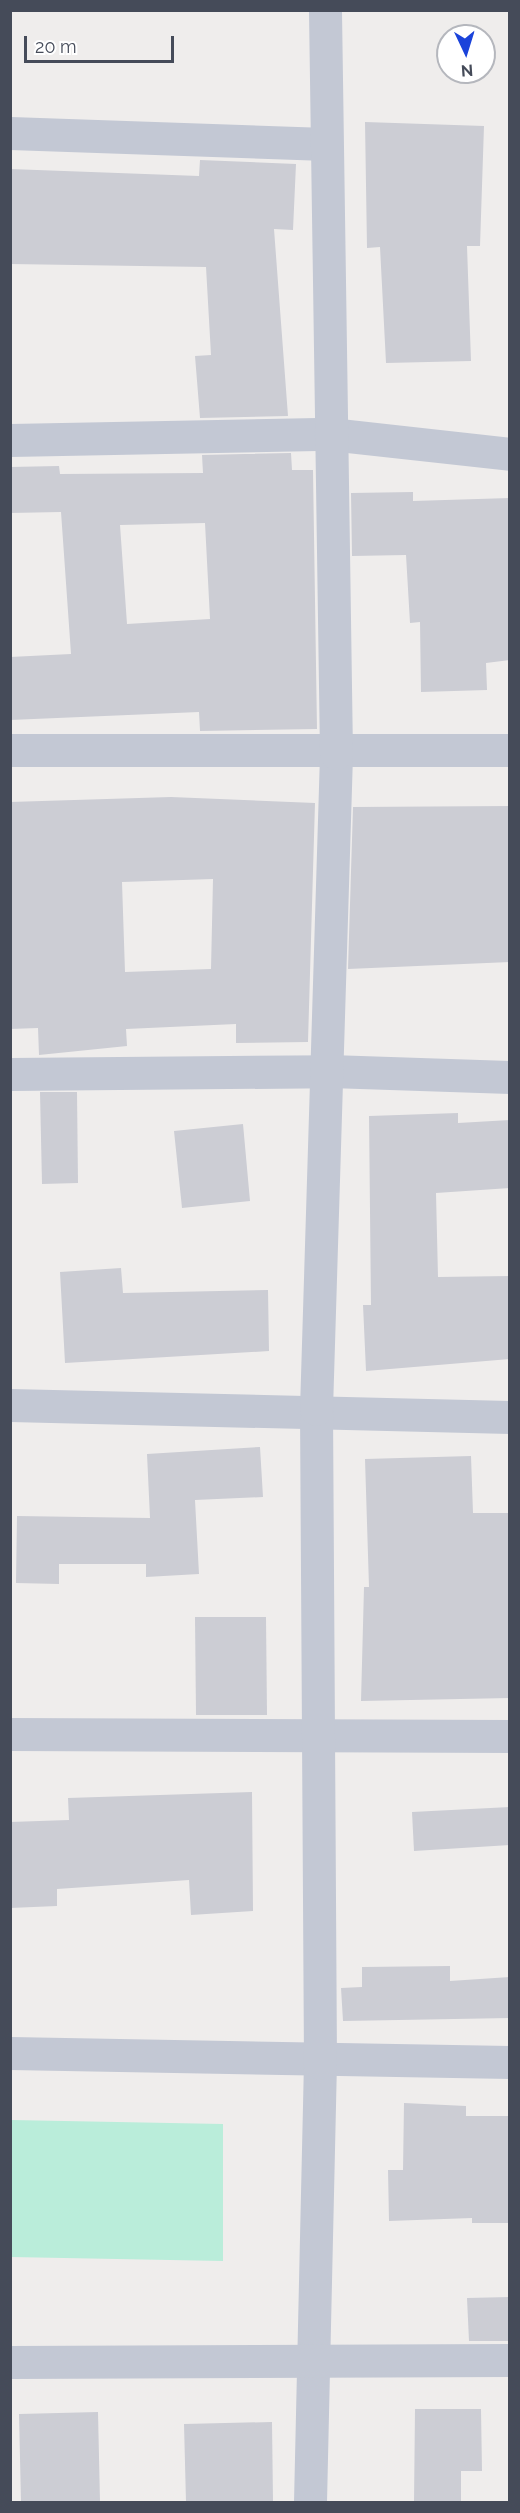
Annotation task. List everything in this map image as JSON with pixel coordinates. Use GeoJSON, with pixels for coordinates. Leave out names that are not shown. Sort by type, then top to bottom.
{"type":"FeatureCollection","features":[{"type":"Feature","properties":{"kind":"street"},"geometry":{"type":"LineString","coordinates":[[310,2502],[310,2361],[320,2063],[316,1409],[330,1071],[336,753],[325,10]]}},
{"type":"Feature","properties":{"kind":"street"},"geometry":{"type":"LineString","coordinates":[[10,133],[326,144]]}},
{"type":"Feature","properties":{"kind":"street"},"geometry":{"type":"LineString","coordinates":[[10,440],[330,434],[510,454]]}},
{"type":"Feature","properties":{"kind":"street"},"geometry":{"type":"LineString","coordinates":[[10,750],[336,753],[510,750]]}},
{"type":"Feature","properties":{"kind":"street"},"geometry":{"type":"LineString","coordinates":[[10,1074],[330,1071],[510,1077]]}},
{"type":"Feature","properties":{"kind":"street"},"geometry":{"type":"LineString","coordinates":[[10,1405],[316,1409],[510,1417]]}},
{"type":"Feature","properties":{"kind":"street"},"geometry":{"type":"LineString","coordinates":[[10,1734],[319,1738],[510,1736]]}},
{"type":"Feature","properties":{"kind":"street"},"geometry":{"type":"LineString","coordinates":[[10,2053],[320,2063],[510,2062]]}},
{"type":"Feature","properties":{"kind":"street"},"geometry":{"type":"LineString","coordinates":[[10,2362],[510,2360]]}},
{"type":"Feature","properties":{"kind":"green space"},"geometry":{"type":"Polygon","coordinates":[[[11,2120],[223,2124],[223,2261],[11,2257],[11,2120]]]}},
{"type":"Feature","properties":{"kind":"building"},"geometry":{"type":"Polygon","coordinates":[[[365,122],[484,126],[480,246],[467,246],[471,361],[386,363],[380,247],[367,248],[365,122]]]}},
{"type":"Feature","properties":{"kind":"building"},"geometry":{"type":"Polygon","coordinates":[[[200,160],[296,164],[293,230],[274,229],[288,416],[200,418],[195,356],[211,355],[206,267],[10,264],[10,169],[199,176],[200,160]]]}},
{"type":"Feature","properties":{"kind":"building"},"geometry":{"type":"Polygon","coordinates":[[[291,453],[292,470],[313,470],[317,729],[200,731],[199,712],[10,720],[10,657],[71,654],[61,512],[10,513],[10,467],[59,466],[60,474],[203,473],[202,455],[291,453]],[[205,523],[120,525],[127,624],[210,619],[205,523]]]}},
{"type":"Feature","properties":{"kind":"building"},"geometry":{"type":"Polygon","coordinates":[[[413,492],[413,501],[510,498],[510,660],[486,663],[487,690],[421,692],[420,622],[410,623],[406,555],[352,556],[351,493],[413,492]]]}},
{"type":"Feature","properties":{"kind":"building"},"geometry":{"type":"Polygon","coordinates":[[[171,797],[315,803],[308,1042],[236,1043],[236,1024],[126,1029],[127,1046],[39,1055],[38,1028],[10,1029],[10,802],[171,797]],[[213,879],[122,882],[125,972],[211,969],[213,879]]]}},
{"type":"Feature","properties":{"kind":"building"},"geometry":{"type":"Polygon","coordinates":[[[510,806],[510,962],[348,969],[353,807],[510,806]]]}},
{"type":"Feature","properties":{"kind":"building"},"geometry":{"type":"Polygon","coordinates":[[[40,1092],[77,1092],[78,1183],[42,1184],[40,1092]]]}},
{"type":"Feature","properties":{"kind":"building"},"geometry":{"type":"Polygon","coordinates":[[[458,1113],[458,1123],[510,1120],[510,1188],[436,1193],[438,1277],[510,1276],[510,1359],[366,1371],[363,1305],[371,1305],[369,1116],[458,1113]]]}},
{"type":"Feature","properties":{"kind":"building"},"geometry":{"type":"Polygon","coordinates":[[[243,1124],[250,1201],[182,1208],[174,1131],[243,1124]]]}},
{"type":"Feature","properties":{"kind":"building"},"geometry":{"type":"Polygon","coordinates":[[[121,1268],[123,1293],[268,1290],[269,1351],[65,1363],[60,1272],[121,1268]]]}},
{"type":"Feature","properties":{"kind":"building"},"geometry":{"type":"Polygon","coordinates":[[[260,1447],[263,1497],[195,1500],[199,1574],[146,1577],[146,1564],[59,1564],[59,1584],[16,1583],[17,1516],[150,1518],[147,1454],[260,1447]]]}},
{"type":"Feature","properties":{"kind":"building"},"geometry":{"type":"Polygon","coordinates":[[[471,1456],[473,1513],[510,1513],[510,1698],[361,1701],[364,1587],[369,1587],[365,1459],[471,1456]]]}},
{"type":"Feature","properties":{"kind":"building"},"geometry":{"type":"Polygon","coordinates":[[[195,1617],[266,1617],[267,1715],[196,1715],[195,1617]]]}},
{"type":"Feature","properties":{"kind":"building"},"geometry":{"type":"Polygon","coordinates":[[[252,1792],[253,1911],[191,1915],[189,1880],[57,1889],[57,1906],[10,1908],[10,1822],[69,1820],[68,1798],[252,1792]]]}},
{"type":"Feature","properties":{"kind":"building"},"geometry":{"type":"Polygon","coordinates":[[[510,1807],[510,1845],[414,1851],[412,1812],[510,1807]]]}},
{"type":"Feature","properties":{"kind":"building"},"geometry":{"type":"Polygon","coordinates":[[[450,1966],[450,1981],[510,1977],[510,2018],[343,2021],[341,1988],[362,1987],[362,1967],[450,1966]]]}},
{"type":"Feature","properties":{"kind":"building"},"geometry":{"type":"Polygon","coordinates":[[[404,2103],[466,2106],[466,2116],[510,2116],[510,2223],[472,2223],[472,2218],[389,2221],[388,2170],[403,2170],[404,2103]]]}},
{"type":"Feature","properties":{"kind":"building"},"geometry":{"type":"Polygon","coordinates":[[[510,2297],[510,2341],[469,2341],[467,2298],[510,2297]]]}},
{"type":"Feature","properties":{"kind":"building"},"geometry":{"type":"Polygon","coordinates":[[[415,2409],[481,2409],[482,2471],[461,2471],[461,2502],[414,2502],[415,2409]]]}},
{"type":"Feature","properties":{"kind":"building"},"geometry":{"type":"Polygon","coordinates":[[[98,2412],[100,2502],[21,2502],[19,2414],[98,2412]]]}},
{"type":"Feature","properties":{"kind":"building"},"geometry":{"type":"Polygon","coordinates":[[[272,2422],[273,2502],[186,2502],[184,2424],[272,2422]]]}}]}
